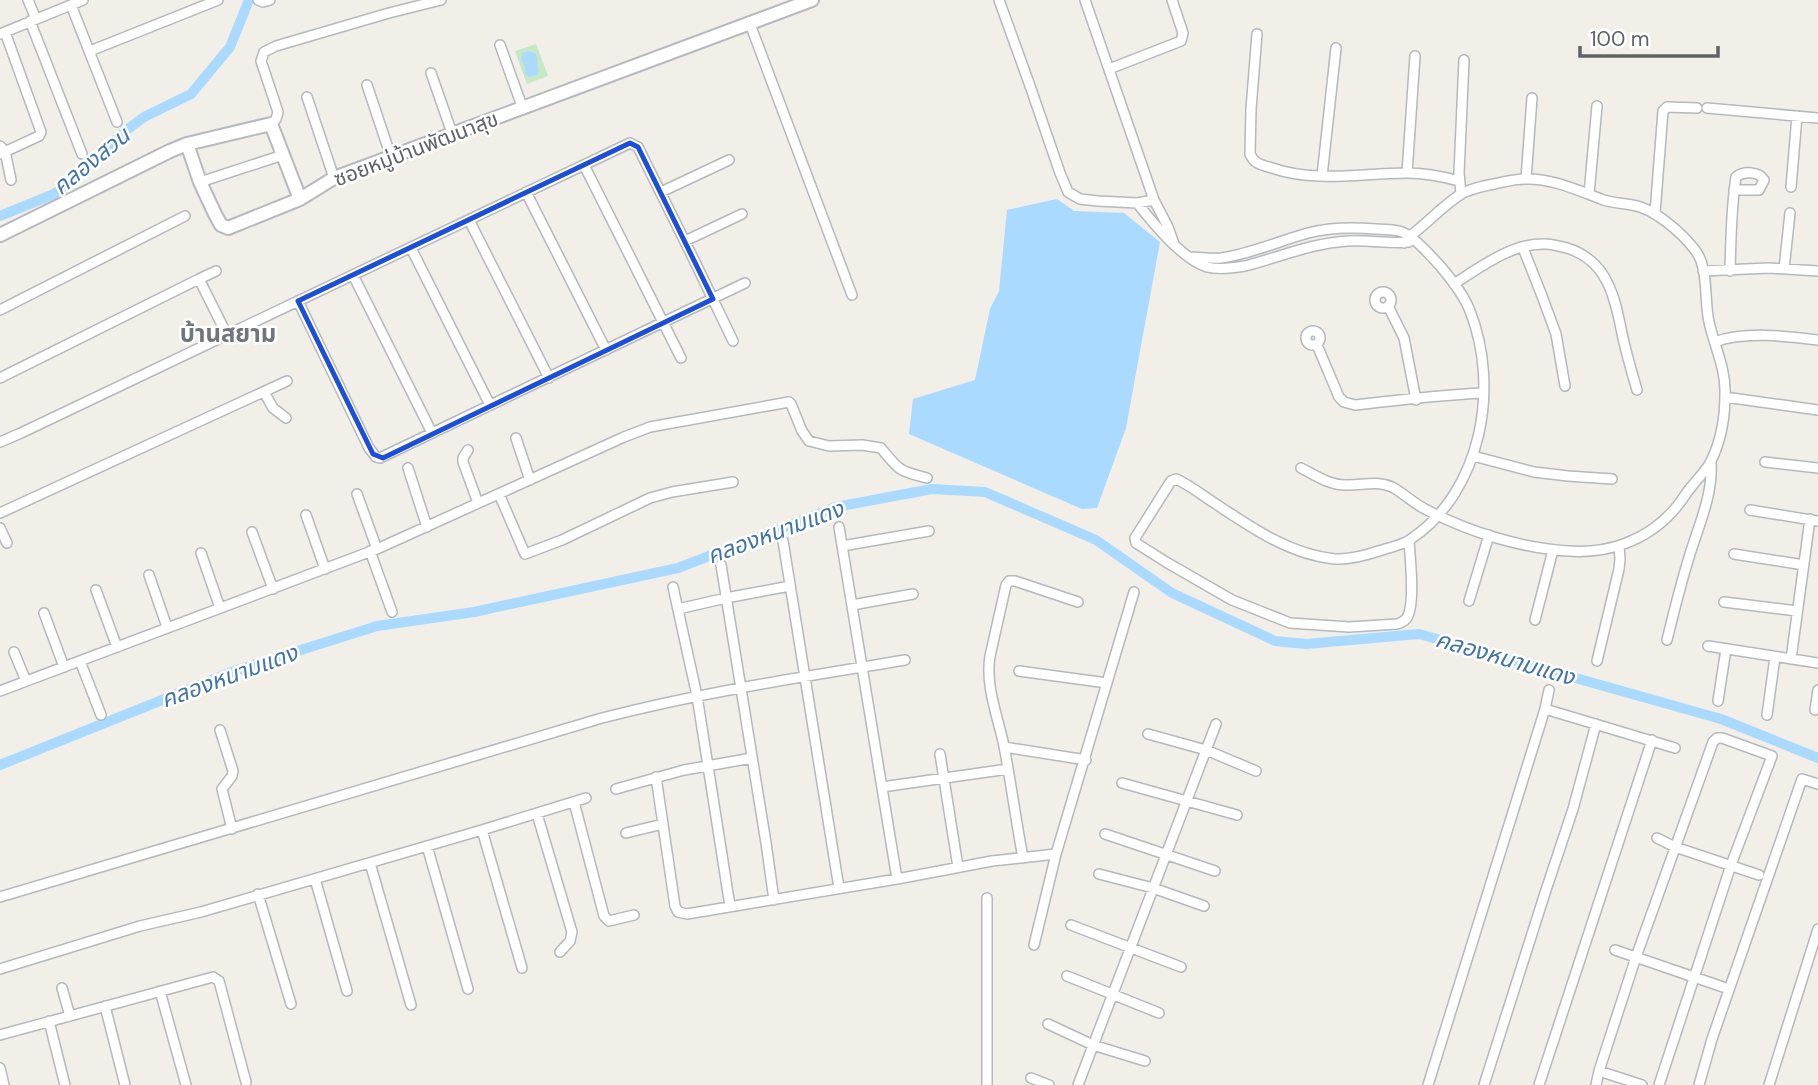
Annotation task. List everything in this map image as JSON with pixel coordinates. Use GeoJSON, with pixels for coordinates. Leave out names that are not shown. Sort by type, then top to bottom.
{"type":"FeatureCollection","features":[{"type":"Feature","properties":{"kind":"street"},"geometry":{"type":"LineString","coordinates":[[27,0],[82,154]]}},
{"type":"Feature","properties":{"kind":"street"},"geometry":{"type":"LineString","coordinates":[[90,51],[196,4],[218,0]]}},
{"type":"Feature","properties":{"kind":"street"},"geometry":{"type":"LineString","coordinates":[[259,1],[270,0]]}},
{"type":"Feature","properties":{"kind":"street"},"geometry":{"type":"LineString","coordinates":[[0,235],[187,144],[271,124],[278,113],[261,61],[264,52],[326,31],[441,0]]}},
{"type":"Feature","properties":{"kind":"street","name":"ซอยหมู่บ้านพัฒนาสุข"},"geometry":{"type":"LineString","coordinates":[[187,144],[217,219],[221,225],[228,228],[300,199],[334,178],[812,0]]}},
{"type":"Feature","properties":{"kind":"street"},"geometry":{"type":"LineString","coordinates":[[999,0],[1065,187],[1080,199],[1137,203],[1154,200]]}},
{"type":"Feature","properties":{"kind":"street"},"geometry":{"type":"LineString","coordinates":[[1085,0],[1154,200],[1174,244]]}},
{"type":"Feature","properties":{"kind":"street"},"geometry":{"type":"LineString","coordinates":[[1109,69],[1181,41],[1183,33],[1172,0]]}},
{"type":"Feature","properties":{"kind":"street"},"geometry":{"type":"LineString","coordinates":[[11,180],[2,151],[39,136],[41,132],[2,33],[77,2],[90,51],[117,122]]}},
{"type":"Feature","properties":{"kind":"street"},"geometry":{"type":"LineString","coordinates":[[750,24],[852,295]]}},
{"type":"Feature","properties":{"kind":"street"},"geometry":{"type":"LineString","coordinates":[[1256,34],[1251,110],[1251,154],[1256,163],[1282,172],[1322,176],[1407,173],[1428,174],[1459,181]]}},
{"type":"Feature","properties":{"kind":"street"},"geometry":{"type":"LineString","coordinates":[[500,45],[523,108]]}},
{"type":"Feature","properties":{"kind":"street"},"geometry":{"type":"LineString","coordinates":[[1322,176],[1336,48]]}},
{"type":"Feature","properties":{"kind":"street"},"geometry":{"type":"LineString","coordinates":[[1407,173],[1415,56]]}},
{"type":"Feature","properties":{"kind":"street"},"geometry":{"type":"LineString","coordinates":[[1461,194],[1459,181],[1464,60]]}},
{"type":"Feature","properties":{"kind":"street"},"geometry":{"type":"LineString","coordinates":[[431,73],[452,134]]}},
{"type":"Feature","properties":{"kind":"street"},"geometry":{"type":"LineString","coordinates":[[367,85],[391,156]]}},
{"type":"Feature","properties":{"kind":"street"},"geometry":{"type":"LineString","coordinates":[[307,97],[334,178]]}},
{"type":"Feature","properties":{"kind":"street"},"geometry":{"type":"LineString","coordinates":[[1526,179],[1532,99]]}},
{"type":"Feature","properties":{"kind":"street"},"geometry":{"type":"LineString","coordinates":[[1589,194],[1597,106]]}},
{"type":"Feature","properties":{"kind":"street"},"geometry":{"type":"LineString","coordinates":[[1655,213],[1663,111],[1667,107],[1697,108]]}},
{"type":"Feature","properties":{"kind":"street"},"geometry":{"type":"LineString","coordinates":[[1707,108],[1818,118]]}},
{"type":"Feature","properties":{"kind":"street"},"geometry":{"type":"LineString","coordinates":[[1791,187],[1797,116]]}},
{"type":"Feature","properties":{"kind":"street"},"geometry":{"type":"LineString","coordinates":[[271,124],[300,199]]}},
{"type":"Feature","properties":{"kind":"street"},"geometry":{"type":"LineString","coordinates":[[0,442],[625,145],[634,144],[638,147],[733,341]]}},
{"type":"Feature","properties":{"kind":"street"},"geometry":{"type":"LineString","coordinates":[[200,182],[283,155]]}},
{"type":"Feature","properties":{"kind":"street"},"geometry":{"type":"LineString","coordinates":[[661,192],[729,160]]}},
{"type":"Feature","properties":{"kind":"street"},"geometry":{"type":"LineString","coordinates":[[584,165],[681,358]]}},
{"type":"Feature","properties":{"kind":"street"},"geometry":{"type":"LineString","coordinates":[[1137,203],[1163,235],[1198,263],[1209,268],[1232,269],[1326,243],[1361,240],[1412,242],[1461,194],[1477,187],[1526,179],[1554,182],[1613,203],[1633,205],[1655,213],[1698,253],[1709,321],[1722,367],[1725,397],[1718,441],[1710,462],[1674,511],[1643,536],[1611,549],[1570,552],[1524,545],[1468,528],[1428,511],[1406,495],[1384,484],[1341,485],[1318,478],[1301,468]]}},
{"type":"Feature","properties":{"kind":"street"},"geometry":{"type":"LineString","coordinates":[[1730,271],[1734,190]]}},
{"type":"Feature","properties":{"kind":"street"},"geometry":{"type":"LineString","coordinates":[[526,192],[606,350]]}},
{"type":"Feature","properties":{"kind":"street"},"geometry":{"type":"LineString","coordinates":[[1784,269],[1790,213]]}},
{"type":"Feature","properties":{"kind":"street"},"geometry":{"type":"LineString","coordinates":[[685,241],[742,214]]}},
{"type":"Feature","properties":{"kind":"street"},"geometry":{"type":"LineString","coordinates":[[0,310],[185,216]]}},
{"type":"Feature","properties":{"kind":"street"},"geometry":{"type":"LineString","coordinates":[[469,220],[549,378]]}},
{"type":"Feature","properties":{"kind":"street"},"geometry":{"type":"LineString","coordinates":[[1190,257],[1222,258],[1311,232],[1348,228],[1401,232],[1433,258],[1469,308],[1483,359],[1480,426],[1472,456],[1459,486],[1439,515],[1409,541],[1368,555],[1338,559],[1296,549],[1270,537],[1176,479],[1171,481],[1135,540],[1149,552],[1232,600],[1290,623],[1349,627],[1396,624],[1408,617],[1411,601],[1409,541]]}},
{"type":"Feature","properties":{"kind":"street"},"geometry":{"type":"LineString","coordinates":[[1454,284],[1489,261],[1522,248],[1547,244],[1575,251],[1595,265],[1604,276],[1613,296],[1637,390]]}},
{"type":"Feature","properties":{"kind":"street"},"geometry":{"type":"LineString","coordinates":[[411,248],[490,405]]}},
{"type":"Feature","properties":{"kind":"street"},"geometry":{"type":"LineString","coordinates":[[1522,248],[1556,334],[1565,386]]}},
{"type":"Feature","properties":{"kind":"street"},"geometry":{"type":"LineString","coordinates":[[1703,271],[1768,268],[1818,271]]}},
{"type":"Feature","properties":{"kind":"street"},"geometry":{"type":"LineString","coordinates":[[0,378],[216,271]]}},
{"type":"Feature","properties":{"kind":"street"},"geometry":{"type":"LineString","coordinates":[[353,275],[432,433]]}},
{"type":"Feature","properties":{"kind":"street"},"geometry":{"type":"LineString","coordinates":[[199,279],[226,335]]}},
{"type":"Feature","properties":{"kind":"street"},"geometry":{"type":"LineString","coordinates":[[298,301],[359,427],[376,457],[383,458],[745,283]]}},
{"type":"Feature","properties":{"kind":"street"},"geometry":{"type":"LineString","coordinates":[[1388,306],[1404,338],[1416,400]]}},
{"type":"Feature","properties":{"kind":"street"},"geometry":{"type":"LineString","coordinates":[[1715,342],[1742,335],[1818,340]]}},
{"type":"Feature","properties":{"kind":"street"},"geometry":{"type":"LineString","coordinates":[[1317,345],[1339,397],[1344,402],[1355,405],[1483,393]]}},
{"type":"Feature","properties":{"kind":"street"},"geometry":{"type":"LineString","coordinates":[[0,513],[287,381]]}},
{"type":"Feature","properties":{"kind":"street"},"geometry":{"type":"LineString","coordinates":[[264,391],[273,408],[286,418]]}},
{"type":"Feature","properties":{"kind":"street"},"geometry":{"type":"LineString","coordinates":[[1725,397],[1818,410]]}},
{"type":"Feature","properties":{"kind":"street"},"geometry":{"type":"LineString","coordinates":[[0,691],[374,550],[650,427],[789,402],[809,442],[829,446],[862,445],[881,448],[897,468],[927,478]]}},
{"type":"Feature","properties":{"kind":"street"},"geometry":{"type":"LineString","coordinates":[[516,438],[530,480]]}},
{"type":"Feature","properties":{"kind":"street"},"geometry":{"type":"LineString","coordinates":[[468,450],[463,463],[478,503]]}},
{"type":"Feature","properties":{"kind":"street"},"geometry":{"type":"LineString","coordinates":[[1472,456],[1534,472],[1612,479]]}},
{"type":"Feature","properties":{"kind":"street"},"geometry":{"type":"LineString","coordinates":[[1667,640],[1707,501],[1711,478],[1710,462]]}},
{"type":"Feature","properties":{"kind":"street"},"geometry":{"type":"LineString","coordinates":[[1765,462],[1818,468]]}},
{"type":"Feature","properties":{"kind":"street"},"geometry":{"type":"LineString","coordinates":[[408,468],[427,527]]}},
{"type":"Feature","properties":{"kind":"street"},"geometry":{"type":"LineString","coordinates":[[499,494],[524,554],[562,540],[660,494],[733,482]]}},
{"type":"Feature","properties":{"kind":"street"},"geometry":{"type":"LineString","coordinates":[[357,494],[392,612]]}},
{"type":"Feature","properties":{"kind":"street"},"geometry":{"type":"LineString","coordinates":[[1750,510],[1814,520],[1804,565],[1791,659]]}},
{"type":"Feature","properties":{"kind":"street"},"geometry":{"type":"LineString","coordinates":[[306,515],[324,569]]}},
{"type":"Feature","properties":{"kind":"street"},"geometry":{"type":"LineString","coordinates":[[839,527],[897,879]]}},
{"type":"Feature","properties":{"kind":"street"},"geometry":{"type":"LineString","coordinates":[[0,528],[7,542]]}},
{"type":"Feature","properties":{"kind":"street"},"geometry":{"type":"LineString","coordinates":[[842,546],[929,531]]}},
{"type":"Feature","properties":{"kind":"street"},"geometry":{"type":"LineString","coordinates":[[252,532],[273,589]]}},
{"type":"Feature","properties":{"kind":"street"},"geometry":{"type":"LineString","coordinates":[[1469,601],[1489,535]]}},
{"type":"Feature","properties":{"kind":"street"},"geometry":{"type":"LineString","coordinates":[[783,541],[839,888]]}},
{"type":"Feature","properties":{"kind":"street"},"geometry":{"type":"LineString","coordinates":[[1597,661],[1619,569],[1619,546]]}},
{"type":"Feature","properties":{"kind":"street"},"geometry":{"type":"LineString","coordinates":[[1535,620],[1553,550]]}},
{"type":"Feature","properties":{"kind":"street"},"geometry":{"type":"LineString","coordinates":[[201,553],[220,608]]}},
{"type":"Feature","properties":{"kind":"street"},"geometry":{"type":"LineString","coordinates":[[1734,554],[1804,565]]}},
{"type":"Feature","properties":{"kind":"street"},"geometry":{"type":"LineString","coordinates":[[721,565],[774,900]]}},
{"type":"Feature","properties":{"kind":"street"},"geometry":{"type":"LineString","coordinates":[[149,575],[167,627]]}},
{"type":"Feature","properties":{"kind":"street"},"geometry":{"type":"LineString","coordinates":[[1023,858],[989,668],[1006,585],[1011,580],[1078,602]]}},
{"type":"Feature","properties":{"kind":"street"},"geometry":{"type":"LineString","coordinates":[[678,609],[790,586]]}},
{"type":"Feature","properties":{"kind":"street"},"geometry":{"type":"LineString","coordinates":[[673,587],[697,696],[730,906]]}},
{"type":"Feature","properties":{"kind":"street"},"geometry":{"type":"LineString","coordinates":[[96,590],[117,647]]}},
{"type":"Feature","properties":{"kind":"street"},"geometry":{"type":"LineString","coordinates":[[1034,945],[1056,855],[1134,592]]}},
{"type":"Feature","properties":{"kind":"street"},"geometry":{"type":"LineString","coordinates":[[852,605],[913,594]]}},
{"type":"Feature","properties":{"kind":"street"},"geometry":{"type":"LineString","coordinates":[[1724,602],[1797,611]]}},
{"type":"Feature","properties":{"kind":"street"},"geometry":{"type":"LineString","coordinates":[[44,613],[64,667]]}},
{"type":"Feature","properties":{"kind":"street"},"geometry":{"type":"LineString","coordinates":[[1708,646],[1818,663]]}},
{"type":"Feature","properties":{"kind":"street"},"geometry":{"type":"LineString","coordinates":[[1718,701],[1726,649]]}},
{"type":"Feature","properties":{"kind":"street"},"geometry":{"type":"LineString","coordinates":[[14,652],[26,681]]}},
{"type":"Feature","properties":{"kind":"street"},"geometry":{"type":"LineString","coordinates":[[1767,715],[1775,657]]}},
{"type":"Feature","properties":{"kind":"street"},"geometry":{"type":"LineString","coordinates":[[0,897],[560,730],[660,703],[905,660]]}},
{"type":"Feature","properties":{"kind":"street"},"geometry":{"type":"LineString","coordinates":[[80,661],[101,715]]}},
{"type":"Feature","properties":{"kind":"street"},"geometry":{"type":"LineString","coordinates":[[1019,671],[1107,683]]}},
{"type":"Feature","properties":{"kind":"street"},"geometry":{"type":"LineString","coordinates":[[1429,1085],[1549,690]]}},
{"type":"Feature","properties":{"kind":"street"},"geometry":{"type":"LineString","coordinates":[[1815,710],[1818,690]]}},
{"type":"Feature","properties":{"kind":"street"},"geometry":{"type":"LineString","coordinates":[[1545,709],[1675,748]]}},
{"type":"Feature","properties":{"kind":"street"},"geometry":{"type":"LineString","coordinates":[[1078,1085],[1216,724]]}},
{"type":"Feature","properties":{"kind":"street"},"geometry":{"type":"LineString","coordinates":[[1485,1085],[1573,809],[1596,724]]}},
{"type":"Feature","properties":{"kind":"street"},"geometry":{"type":"LineString","coordinates":[[220,730],[233,771],[222,789],[232,829]]}},
{"type":"Feature","properties":{"kind":"street"},"geometry":{"type":"LineString","coordinates":[[1148,734],[1206,750],[1256,771]]}},
{"type":"Feature","properties":{"kind":"street"},"geometry":{"type":"LineString","coordinates":[[1597,1085],[1599,1071],[1636,957],[1675,846],[1713,742],[1722,738],[1772,756],[1731,865],[1659,1085]]}},
{"type":"Feature","properties":{"kind":"street"},"geometry":{"type":"LineString","coordinates":[[1539,1085],[1652,740]]}},
{"type":"Feature","properties":{"kind":"street"},"geometry":{"type":"LineString","coordinates":[[1004,747],[1086,760]]}},
{"type":"Feature","properties":{"kind":"street"},"geometry":{"type":"LineString","coordinates":[[940,754],[958,867]]}},
{"type":"Feature","properties":{"kind":"street"},"geometry":{"type":"LineString","coordinates":[[615,789],[684,770],[752,758]]}},
{"type":"Feature","properties":{"kind":"street"},"geometry":{"type":"LineString","coordinates":[[882,788],[1008,769]]}},
{"type":"Feature","properties":{"kind":"street"},"geometry":{"type":"LineString","coordinates":[[656,777],[675,906],[678,912],[687,914],[992,861],[1056,855]]}},
{"type":"Feature","properties":{"kind":"street"},"geometry":{"type":"LineString","coordinates":[[1699,1085],[1712,1039],[1802,779],[1818,784]]}},
{"type":"Feature","properties":{"kind":"street"},"geometry":{"type":"LineString","coordinates":[[1122,783],[1237,815]]}},
{"type":"Feature","properties":{"kind":"street"},"geometry":{"type":"LineString","coordinates":[[0,969],[586,798]]}},
{"type":"Feature","properties":{"kind":"street"},"geometry":{"type":"LineString","coordinates":[[573,802],[604,916],[613,921],[635,915]]}},
{"type":"Feature","properties":{"kind":"street"},"geometry":{"type":"LineString","coordinates":[[537,814],[572,932],[570,941],[560,952]]}},
{"type":"Feature","properties":{"kind":"street"},"geometry":{"type":"LineString","coordinates":[[626,832],[663,824]]}},
{"type":"Feature","properties":{"kind":"street"},"geometry":{"type":"LineString","coordinates":[[482,830],[522,968]]}},
{"type":"Feature","properties":{"kind":"street"},"geometry":{"type":"LineString","coordinates":[[1105,834],[1215,871]]}},
{"type":"Feature","properties":{"kind":"street"},"geometry":{"type":"LineString","coordinates":[[1657,838],[1759,876]]}},
{"type":"Feature","properties":{"kind":"street"},"geometry":{"type":"LineString","coordinates":[[427,846],[468,989]]}},
{"type":"Feature","properties":{"kind":"street"},"geometry":{"type":"LineString","coordinates":[[370,863],[411,1005]]}},
{"type":"Feature","properties":{"kind":"street"},"geometry":{"type":"LineString","coordinates":[[1099,874],[1153,888],[1204,906]]}},
{"type":"Feature","properties":{"kind":"street"},"geometry":{"type":"LineString","coordinates":[[315,878],[347,992]]}},
{"type":"Feature","properties":{"kind":"street"},"geometry":{"type":"LineString","coordinates":[[258,894],[290,1004]]}},
{"type":"Feature","properties":{"kind":"street"},"geometry":{"type":"LineString","coordinates":[[987,898],[987,1085]]}},
{"type":"Feature","properties":{"kind":"street"},"geometry":{"type":"LineString","coordinates":[[1071,925],[1181,967]]}},
{"type":"Feature","properties":{"kind":"street"},"geometry":{"type":"LineString","coordinates":[[1769,1085],[1818,929]]}},
{"type":"Feature","properties":{"kind":"street"},"geometry":{"type":"LineString","coordinates":[[1615,950],[1723,987]]}},
{"type":"Feature","properties":{"kind":"street"},"geometry":{"type":"LineString","coordinates":[[1067,976],[1159,1013]]}},
{"type":"Feature","properties":{"kind":"street"},"geometry":{"type":"LineString","coordinates":[[0,1035],[209,977],[216,978],[246,1082]]}},
{"type":"Feature","properties":{"kind":"street"},"geometry":{"type":"LineString","coordinates":[[62,988],[69,1016]]}},
{"type":"Feature","properties":{"kind":"street"},"geometry":{"type":"LineString","coordinates":[[160,991],[186,1085]]}},
{"type":"Feature","properties":{"kind":"street"},"geometry":{"type":"LineString","coordinates":[[105,1006],[125,1085]]}},
{"type":"Feature","properties":{"kind":"street"},"geometry":{"type":"LineString","coordinates":[[49,1021],[65,1085]]}},
{"type":"Feature","properties":{"kind":"street"},"geometry":{"type":"LineString","coordinates":[[1048,1024],[1093,1045],[1145,1061]]}},
{"type":"Feature","properties":{"kind":"street"},"geometry":{"type":"LineString","coordinates":[[0,1068],[4,1085]]}},
{"type":"Feature","properties":{"kind":"street"},"geometry":{"type":"LineString","coordinates":[[1599,1071],[1642,1085]]}},
{"type":"Feature","properties":{"kind":"street"},"geometry":{"type":"LineString","coordinates":[[1031,1079],[1049,1085]]}},
{"type":"Feature","properties":{"kind":"highlighted area"},"geometry":{"type":"Polygon","coordinates":[[[630,143],[638,147],[713,299],[383,458],[373,454],[298,301],[630,143]]]}},
{"type":"Feature","properties":{"kind":"green space"},"geometry":{"type":"Polygon","coordinates":[[[536,44],[548,76],[527,84],[515,51],[536,44]]]}},
{"type":"Feature","properties":{"kind":"water"},"geometry":{"type":"Polygon","coordinates":[[[529,51],[536,54],[539,72],[529,77],[525,74],[521,58],[523,53],[529,51]]]}},
{"type":"Feature","properties":{"kind":"water"},"geometry":{"type":"Polygon","coordinates":[[[1057,199],[1074,211],[1124,213],[1160,242],[1126,428],[1097,508],[1082,509],[909,434],[913,399],[975,380],[990,309],[999,291],[1007,210],[1057,199]]]}},
{"type":"Feature","properties":{"kind":"waterway","name":"คลองสวน"},"geometry":{"type":"LineString","coordinates":[[0,216],[54,194],[144,117],[191,94],[230,47],[249,0]]}},
{"type":"Feature","properties":{"kind":"waterway","name":"คลองหนามแดง"},"geometry":{"type":"LineString","coordinates":[[0,765],[237,670],[377,626],[474,612],[678,568],[836,507],[932,489],[985,492],[1096,540],[1172,593],[1275,641],[1306,644],[1419,634],[1721,719],[1818,758]]}},
{"type":"Feature","properties":{"kind":"district","name":"บ้านสยาม"},"geometry":{"type":"Point","coordinates":[228,334]}}]}
